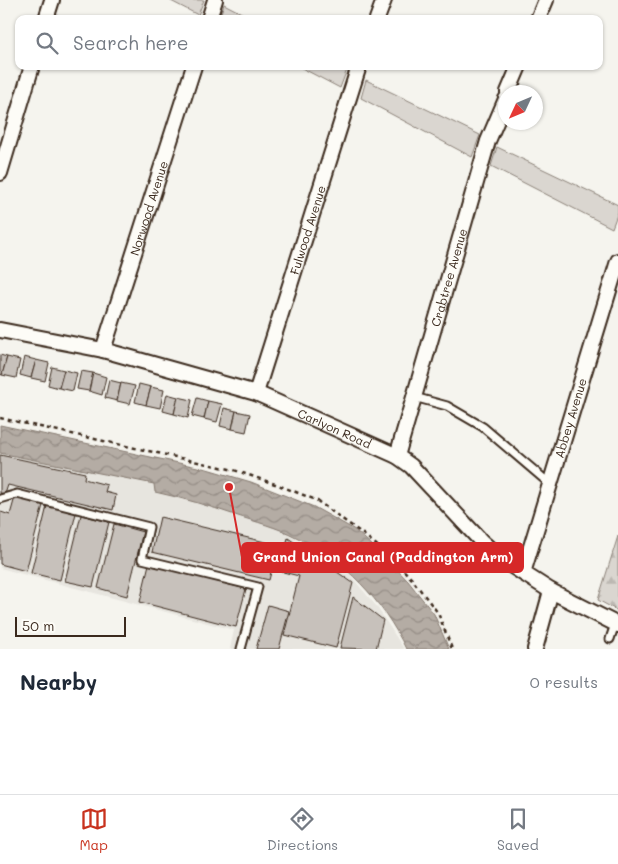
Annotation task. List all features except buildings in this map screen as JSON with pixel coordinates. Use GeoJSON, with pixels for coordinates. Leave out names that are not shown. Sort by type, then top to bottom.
{"type":"FeatureCollection","features":[{"type":"Feature","properties":{"kind":"street"},"geometry":{"type":"LineString","coordinates":[[47,15],[52,0]]}},
{"type":"Feature","properties":{"kind":"street"},"geometry":{"type":"LineString","coordinates":[[210,15],[215,0]]}},
{"type":"Feature","properties":{"kind":"street"},"geometry":{"type":"LineString","coordinates":[[378,15],[384,0]]}},
{"type":"Feature","properties":{"kind":"street"},"geometry":{"type":"LineString","coordinates":[[540,15],[546,0]]}},
{"type":"Feature","properties":{"kind":"street"},"geometry":{"type":"LineString","coordinates":[[0,173],[31,70]]}},
{"type":"Feature","properties":{"kind":"street","name":"Norwood Avenue"},"geometry":{"type":"LineString","coordinates":[[103,350],[193,70]]}},
{"type":"Feature","properties":{"kind":"street","name":"Fulwood Avenue"},"geometry":{"type":"LineString","coordinates":[[256,393],[358,70]]}},
{"type":"Feature","properties":{"kind":"street"},"geometry":{"type":"LineString","coordinates":[[511,85],[517,70]]}},
{"type":"Feature","properties":{"kind":"street","name":"Crabtree Avenue"},"geometry":{"type":"LineString","coordinates":[[397,456],[488,142],[498,118]]}},
{"type":"Feature","properties":{"kind":"street","name":"Abbey Avenue"},"geometry":{"type":"LineString","coordinates":[[523,573],[618,261]]}},
{"type":"Feature","properties":{"kind":"street","name":"Carlyon Road"},"geometry":{"type":"LineString","coordinates":[[0,330],[103,350],[256,393],[397,456],[411,466],[482,542],[501,558],[551,590],[616,624]]}},
{"type":"Feature","properties":{"kind":"street"},"geometry":{"type":"LineString","coordinates":[[535,649],[551,590]]}},
{"type":"Feature","properties":{"kind":"lane"},"geometry":{"type":"LineString","coordinates":[[414,397],[448,406],[483,427],[550,484]]}},
{"type":"Feature","properties":{"kind":"lane"},"geometry":{"type":"LineString","coordinates":[[0,499],[17,494],[149,527],[142,559],[258,587],[241,649]]}},
{"type":"Feature","properties":{"kind":"lane"},"geometry":{"type":"LineString","coordinates":[[610,639],[616,624]]}},
{"type":"Feature","properties":{"kind":"path"},"geometry":{"type":"LineString","coordinates":[[0,418],[234,470],[316,500],[363,534],[398,564],[438,613],[452,649]]}},
{"type":"Feature","properties":{"kind":"shaded area"},"geometry":{"type":"Polygon","coordinates":[[[0,452],[173,483],[265,520],[345,569],[377,607],[404,649],[230,649],[234,630],[0,568],[0,452]]]}},
{"type":"Feature","properties":{"kind":"green space"},"geometry":{"type":"Polygon","coordinates":[[[169,0],[204,0],[198,15],[169,0]]]}},
{"type":"Feature","properties":{"kind":"green space"},"geometry":{"type":"Polygon","coordinates":[[[224,4],[245,15],[220,15],[224,4]]]}},
{"type":"Feature","properties":{"kind":"green space"},"geometry":{"type":"Polygon","coordinates":[[[306,70],[347,70],[340,88],[306,70]]]}},
{"type":"Feature","properties":{"kind":"green space"},"geometry":{"type":"Polygon","coordinates":[[[366,80],[480,135],[472,157],[361,98],[366,80]]]}},
{"type":"Feature","properties":{"kind":"green space"},"geometry":{"type":"Polygon","coordinates":[[[497,147],[618,205],[618,212],[612,228],[491,166],[497,147]]]}},
{"type":"Feature","properties":{"kind":"green space"},"geometry":{"type":"Polygon","coordinates":[[[618,536],[618,611],[598,600],[618,536]]]}},
{"type":"Feature","properties":{"kind":"water"},"geometry":{"type":"Polygon","coordinates":[[[0,425],[207,469],[251,482],[314,507],[355,530],[408,581],[434,614],[449,649],[406,649],[386,614],[361,584],[331,557],[289,533],[215,508],[155,492],[154,484],[0,453],[0,425]]]}},
{"type":"Feature","properties":{"kind":"place","name":"Grand Union Canal (Paddington Arm)"},"geometry":{"type":"Point","coordinates":[229,487]}}]}
